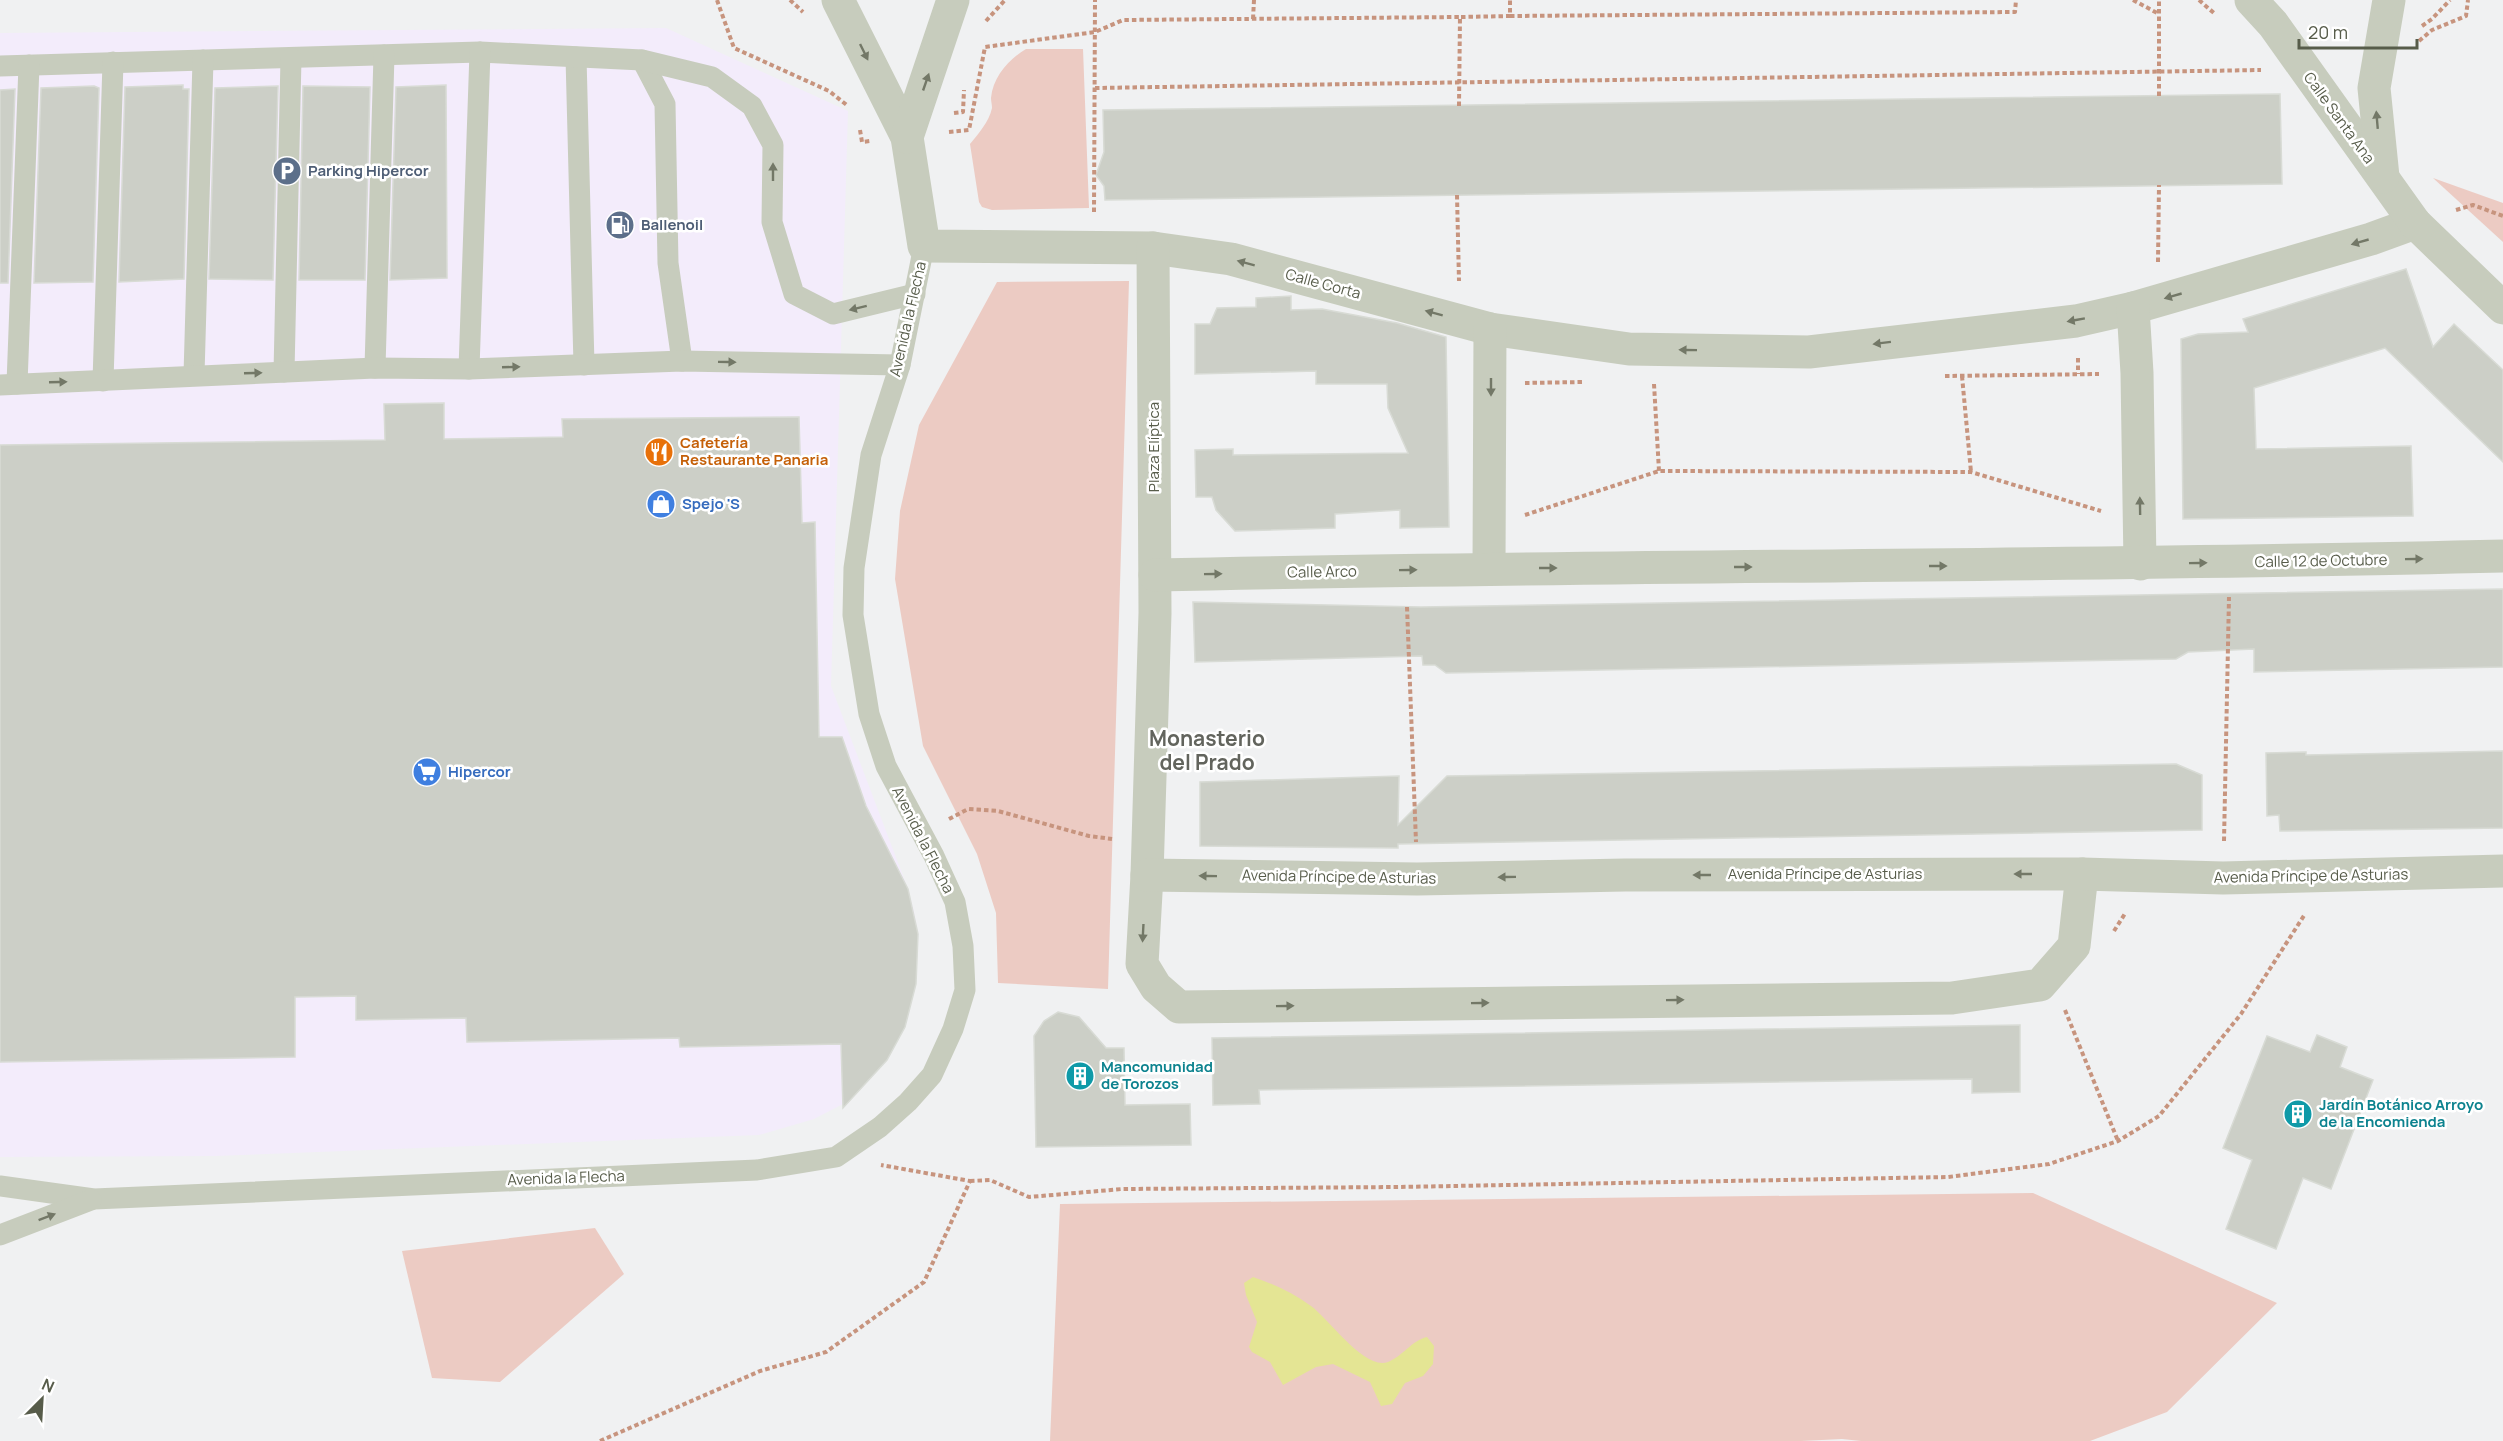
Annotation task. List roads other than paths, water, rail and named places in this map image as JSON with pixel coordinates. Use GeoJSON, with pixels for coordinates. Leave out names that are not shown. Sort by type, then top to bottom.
{"type":"FeatureCollection","features":[{"type":"Feature","properties":{"kind":"street","name":"Avenida la Flecha"},"geometry":{"type":"LineString","coordinates":[[838,0],[907,138],[924,246]]}},
{"type":"Feature","properties":{"kind":"street","name":"Avenida la Flecha"},"geometry":{"type":"LineString","coordinates":[[907,138],[953,0]]}},
{"type":"Feature","properties":{"kind":"street","name":"Calle Santa Ana"},"geometry":{"type":"LineString","coordinates":[[2251,0],[2273,24],[2415,223],[2503,308]]}},
{"type":"Feature","properties":{"kind":"street","name":"Calle Santa Ana"},"geometry":{"type":"LineString","coordinates":[[2383,178],[2374,88],[2389,0]]}},
{"type":"Feature","properties":{"kind":"street","name":"Calle Corta"},"geometry":{"type":"LineString","coordinates":[[1153,248],[1231,259],[1490,329],[1629,349],[1809,352],[2076,321],[2133,308],[2415,223]]}},
{"type":"Feature","properties":{"kind":"street"},"geometry":{"type":"LineString","coordinates":[[924,246],[1153,248]]}},
{"type":"Feature","properties":{"kind":"street","name":"Plaza Elíptica"},"geometry":{"type":"LineString","coordinates":[[1153,248],[1155,575],[1147,875],[1142,964],[1156,987],[1179,1007],[1952,998],[2040,985],[2074,946],[2082,874]]}},
{"type":"Feature","properties":{"kind":"street"},"geometry":{"type":"LineString","coordinates":[[2133,308],[2137,373],[2140,564]]}},
{"type":"Feature","properties":{"kind":"street"},"geometry":{"type":"LineString","coordinates":[[1489,568],[1490,329]]}},
{"type":"Feature","properties":{"kind":"street","name":"Calle 12 de Octubre"},"geometry":{"type":"LineString","coordinates":[[1489,568],[2230,563],[2503,556]]}},
{"type":"Feature","properties":{"kind":"street","name":"Calle Arco"},"geometry":{"type":"LineString","coordinates":[[1155,575],[1489,568]]}},
{"type":"Feature","properties":{"kind":"street","name":"Avenida Príncipe de Asturias"},"geometry":{"type":"LineString","coordinates":[[1147,875],[1417,879],[1625,875],[2082,874],[2223,878],[2503,871]]}},
{"type":"Feature","properties":{"kind":"lane"},"geometry":{"type":"LineString","coordinates":[[469,369],[480,52]]}},
{"type":"Feature","properties":{"kind":"lane"},"geometry":{"type":"LineString","coordinates":[[0,66],[480,52],[642,60],[712,77],[752,106],[773,145],[772,222],[794,294],[833,314],[915,294]]}},
{"type":"Feature","properties":{"kind":"lane"},"geometry":{"type":"LineString","coordinates":[[375,368],[384,55]]}},
{"type":"Feature","properties":{"kind":"lane"},"geometry":{"type":"LineString","coordinates":[[576,57],[584,365]]}},
{"type":"Feature","properties":{"kind":"lane"},"geometry":{"type":"LineString","coordinates":[[284,372],[291,58]]}},
{"type":"Feature","properties":{"kind":"lane"},"geometry":{"type":"LineString","coordinates":[[194,375],[203,60]]}},
{"type":"Feature","properties":{"kind":"lane"},"geometry":{"type":"LineString","coordinates":[[642,60],[665,104],[668,263],[682,362]]}},
{"type":"Feature","properties":{"kind":"lane"},"geometry":{"type":"LineString","coordinates":[[103,381],[114,62]]}},
{"type":"Feature","properties":{"kind":"lane"},"geometry":{"type":"LineString","coordinates":[[28,65],[8,384],[375,368],[469,369],[682,362],[900,365]]}},
{"type":"Feature","properties":{"kind":"lane","name":"Avenida la Flecha"},"geometry":{"type":"LineString","coordinates":[[0,1186],[94,1199],[757,1170],[836,1157],[880,1128],[908,1102],[932,1075],[953,1029],[965,990],[963,946],[955,902],[885,766],[869,714],[853,615],[854,568],[871,455],[900,365],[924,246]]}},
{"type":"Feature","properties":{"kind":"lane","name":"Avenida la Flecha"},"geometry":{"type":"LineString","coordinates":[[0,1235],[94,1199]]}},
{"type":"Feature","properties":{"kind":"place","name":"Parking Hipercor"},"geometry":{"type":"Point","coordinates":[287,171]}},
{"type":"Feature","properties":{"kind":"place","name":"Ballenoil"},"geometry":{"type":"Point","coordinates":[620,225]}},
{"type":"Feature","properties":{"kind":"place","name":"Cafetería Restaurante Panaria"},"geometry":{"type":"Point","coordinates":[659,452]}},
{"type":"Feature","properties":{"kind":"place","name":"Spejo 'S"},"geometry":{"type":"Point","coordinates":[661,504]}},
{"type":"Feature","properties":{"kind":"place","name":"Hipercor"},"geometry":{"type":"Point","coordinates":[427,772]}},
{"type":"Feature","properties":{"kind":"place","name":"Mancomunidad de Torozos"},"geometry":{"type":"Point","coordinates":[1080,1076]}},
{"type":"Feature","properties":{"kind":"place","name":"Jardín Botánico Arroyo de la Encomienda"},"geometry":{"type":"Point","coordinates":[2298,1114]}},
{"type":"Feature","properties":{"kind":"district","name":"Monasterio del Prado"},"geometry":{"type":"Point","coordinates":[1207,751]}}]}
